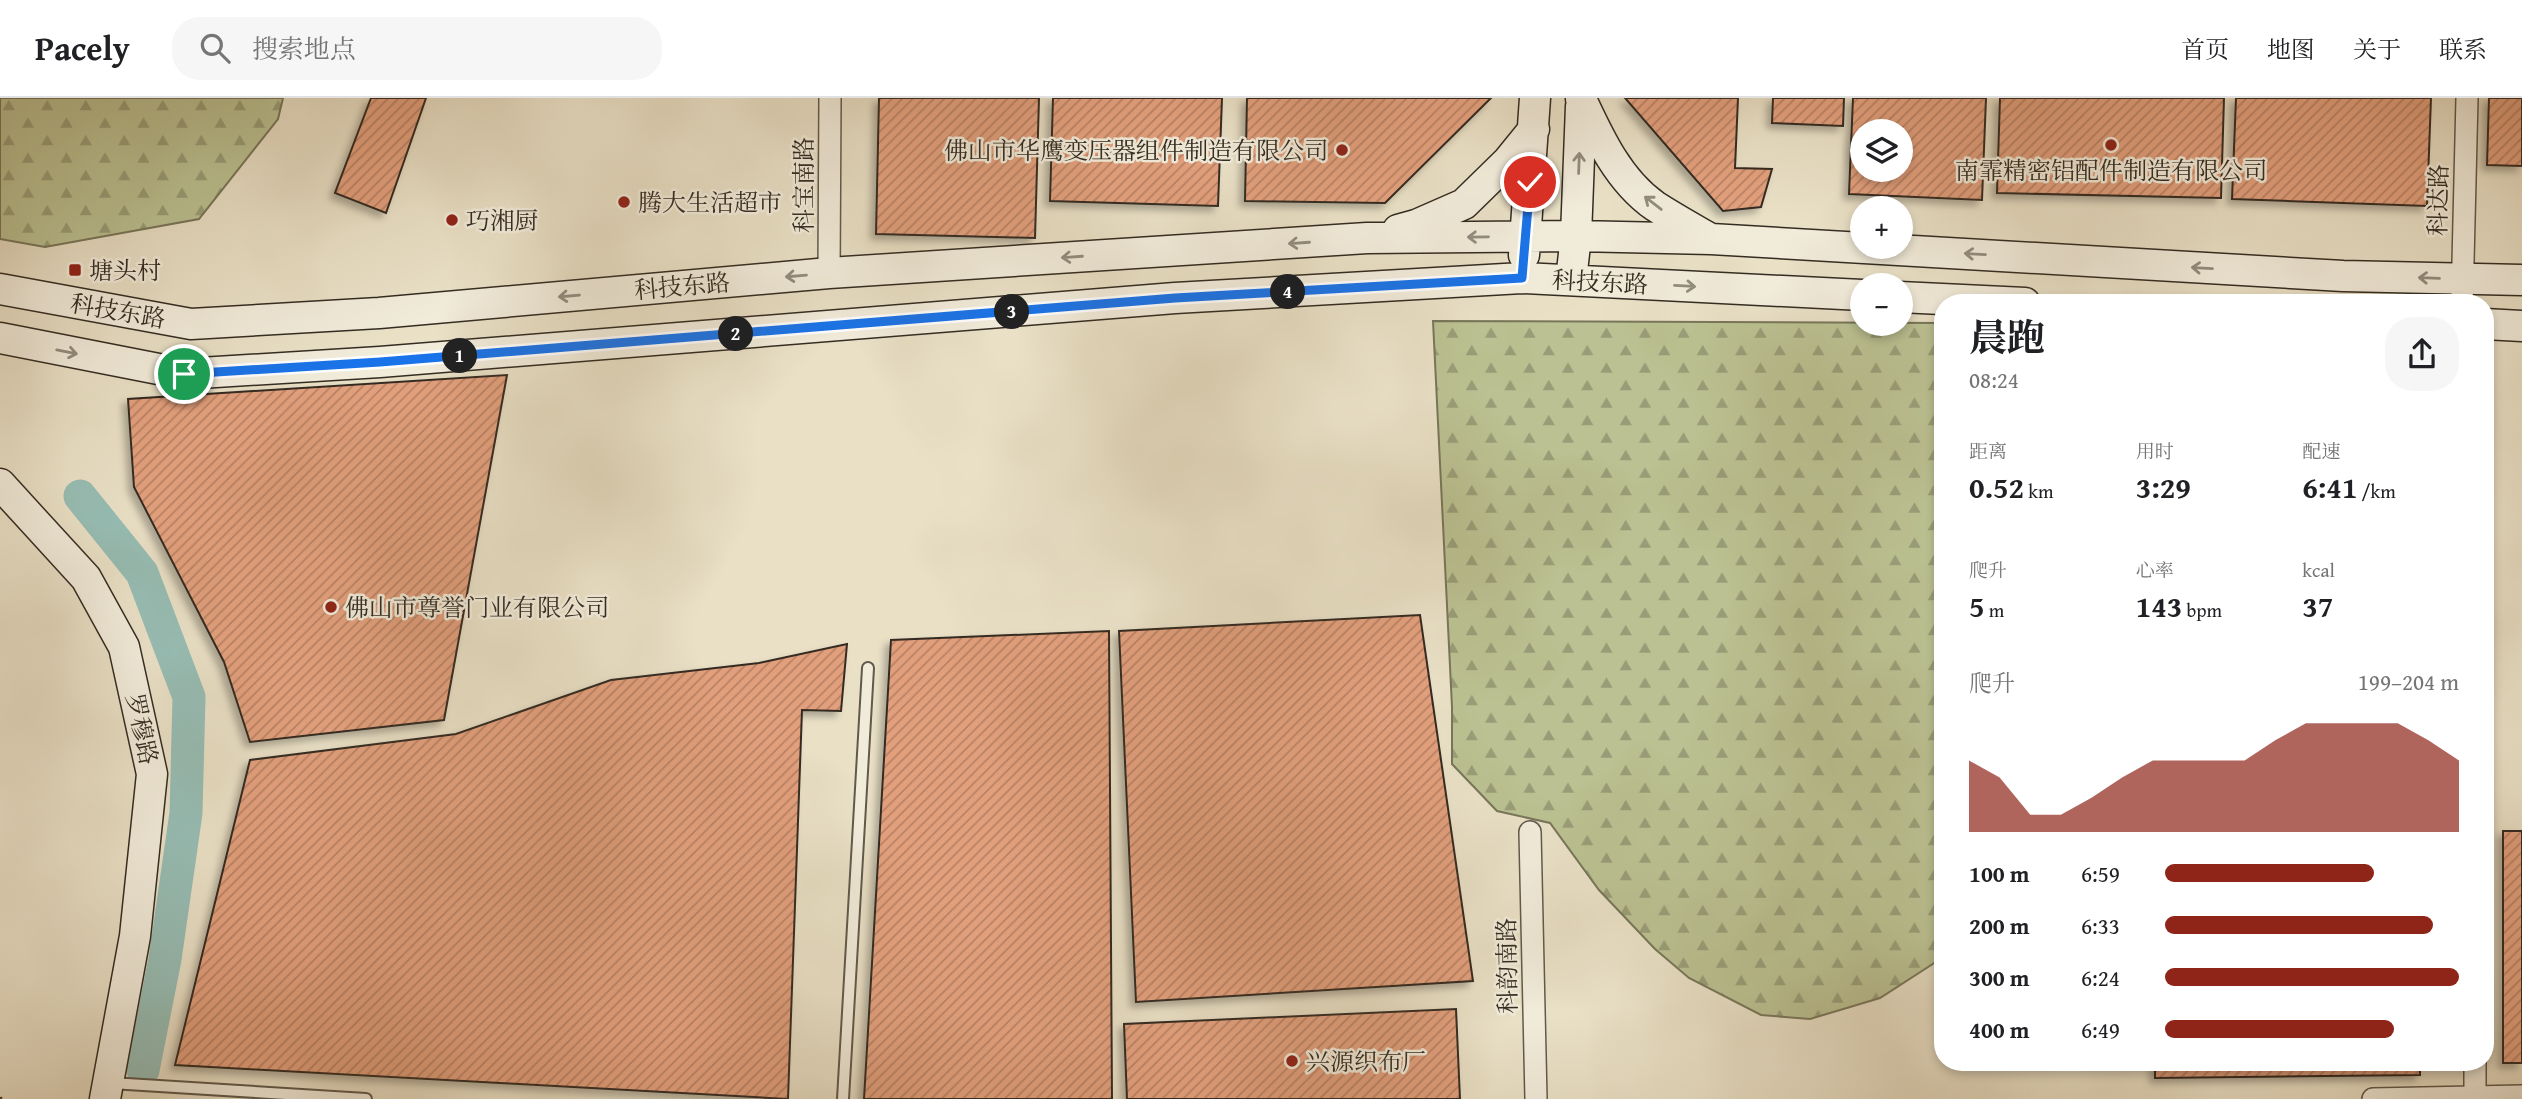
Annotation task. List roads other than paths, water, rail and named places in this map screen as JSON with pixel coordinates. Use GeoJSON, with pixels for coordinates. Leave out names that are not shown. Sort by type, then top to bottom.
{"type":"FeatureCollection","features":[{"type":"Feature","properties":{"kind":"main road"},"geometry":{"type":"LineString","coordinates":[[1522,278],[1535,98]]}},
{"type":"Feature","properties":{"kind":"main road"},"geometry":{"type":"LineString","coordinates":[[1581,98],[1601,142],[1627,180],[1653,205],[1711,239]]}},
{"type":"Feature","properties":{"kind":"main road"},"geometry":{"type":"LineString","coordinates":[[1572,280],[1577,236],[1581,98]]}},
{"type":"Feature","properties":{"kind":"main road"},"geometry":{"type":"LineString","coordinates":[[1367,238],[1416,225],[1464,204],[1508,161],[1534,129]]}},
{"type":"Feature","properties":{"kind":"main road"},"geometry":{"type":"LineString","coordinates":[[1367,238],[1577,236],[1711,239],[2343,276],[2462,291],[2522,280]]}},
{"type":"Feature","properties":{"kind":"main road","name":"科技东路"},"geometry":{"type":"LineString","coordinates":[[0,289],[191,324],[379,313],[829,273],[1367,238]]}},
{"type":"Feature","properties":{"kind":"main road","name":"科技东路"},"geometry":{"type":"LineString","coordinates":[[0,338],[184,374],[380,362],[1175,298],[1522,278],[1850,294]]}},
{"type":"Feature","properties":{"kind":"main road"},"geometry":{"type":"LineString","coordinates":[[1913,298],[1934,299]]}},
{"type":"Feature","properties":{"kind":"main road"},"geometry":{"type":"LineString","coordinates":[[2494,324],[2522,326]]}},
{"type":"Feature","properties":{"kind":"main road","name":"罗穆路"},"geometry":{"type":"LineString","coordinates":[[0,484],[86,578],[124,647],[152,774],[135,936],[106,1091]]}},
{"type":"Feature","properties":{"kind":"street","name":"科宝南路"},"geometry":{"type":"LineString","coordinates":[[829,273],[830,98]]}},
{"type":"Feature","properties":{"kind":"street","name":"科达路"},"geometry":{"type":"LineString","coordinates":[[2462,291],[2467,98]]}},
{"type":"Feature","properties":{"kind":"street","name":"科韵南路"},"geometry":{"type":"LineString","coordinates":[[1530,832],[1536,1099]]}},
{"type":"Feature","properties":{"kind":"street"},"geometry":{"type":"LineString","coordinates":[[2474,1071],[2475,1098]]}},
{"type":"Feature","properties":{"kind":"street"},"geometry":{"type":"LineString","coordinates":[[2372,1099],[2522,1096]]}},
{"type":"Feature","properties":{"kind":"lane"},"geometry":{"type":"LineString","coordinates":[[843,1099],[868,668]]}},
{"type":"Feature","properties":{"kind":"lane"},"geometry":{"type":"LineString","coordinates":[[106,1091],[366,1099]]}},
{"type":"Feature","properties":{"kind":"waterway"},"geometry":{"type":"LineString","coordinates":[[80,496],[142,573],[189,697],[186,813],[165,959],[143,1070]]}},
{"type":"Feature","properties":{"kind":"place","name":"南霏精密铝配件制造有限公司"},"geometry":{"type":"Point","coordinates":[2111,145]}},
{"type":"Feature","properties":{"kind":"place","name":"佛山市华鹰变压器组件制造有限公司"},"geometry":{"type":"Point","coordinates":[1342,150]}},
{"type":"Feature","properties":{"kind":"place","name":"腾大生活超市"},"geometry":{"type":"Point","coordinates":[624,202]}},
{"type":"Feature","properties":{"kind":"place","name":"巧湘厨"},"geometry":{"type":"Point","coordinates":[452,220]}},
{"type":"Feature","properties":{"kind":"place","name":"塘头村"},"geometry":{"type":"Point","coordinates":[75,270]}},
{"type":"Feature","properties":{"kind":"place","name":"佛山市尊誉门业有限公司"},"geometry":{"type":"Point","coordinates":[331,607]}},
{"type":"Feature","properties":{"kind":"place","name":"兴源织布厂"},"geometry":{"type":"Point","coordinates":[1292,1061]}}]}
